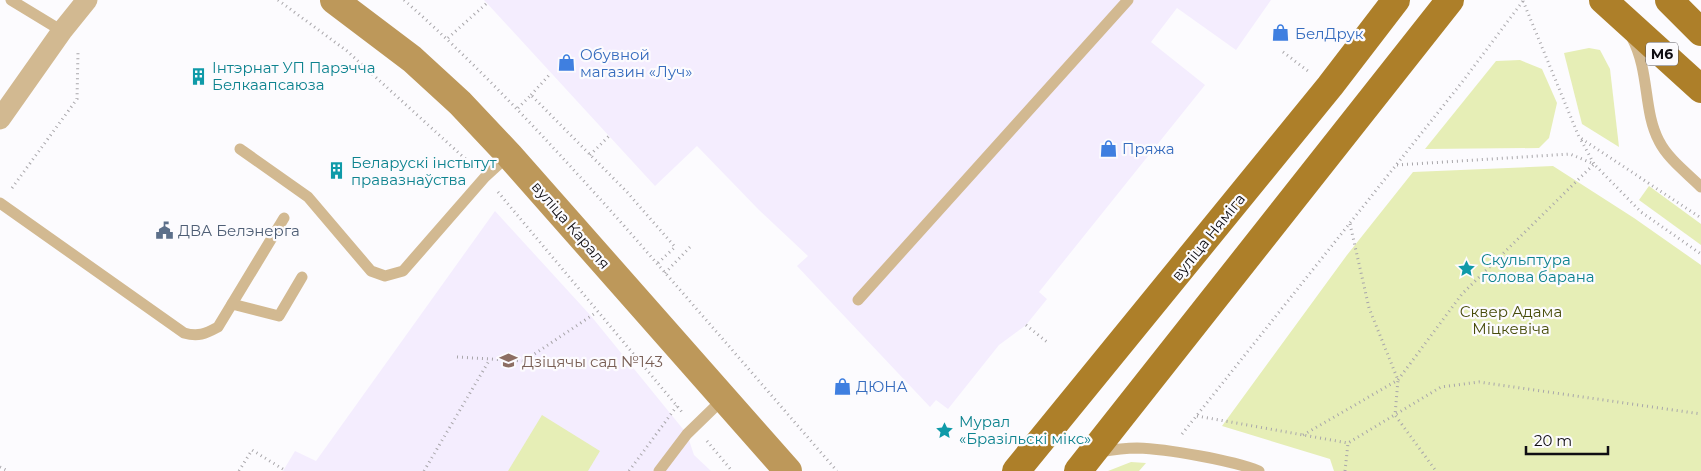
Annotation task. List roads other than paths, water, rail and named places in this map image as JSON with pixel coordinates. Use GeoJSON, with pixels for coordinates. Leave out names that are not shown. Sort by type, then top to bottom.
{"type":"FeatureCollection","features":[{"type":"Feature","properties":{"kind":"main road","name":"вуліца Караля"},"geometry":{"type":"LineString","coordinates":[[334,0],[412,59],[460,103],[509,155],[788,471]]}},
{"type":"Feature","properties":{"kind":"main road","name":"вуліца Няміга"},"geometry":{"type":"LineString","coordinates":[[1016,471],[1324,94],[1396,0]]}},
{"type":"Feature","properties":{"kind":"main road"},"geometry":{"type":"LineString","coordinates":[[1086,461],[1450,0]]}},
{"type":"Feature","properties":{"kind":"main road"},"geometry":{"type":"LineString","coordinates":[[1668,0],[1701,32]]}},
{"type":"Feature","properties":{"kind":"main road","name":"М6"},"geometry":{"type":"LineString","coordinates":[[1613,9],[1701,89]]}},
{"type":"Feature","properties":{"kind":"street"},"geometry":{"type":"LineString","coordinates":[[0,119],[62,31],[87,0]]}},
{"type":"Feature","properties":{"kind":"lane"},"geometry":{"type":"LineString","coordinates":[[11,0],[62,31]]}},
{"type":"Feature","properties":{"kind":"lane"},"geometry":{"type":"LineString","coordinates":[[858,300],[1128,0]]}},
{"type":"Feature","properties":{"kind":"lane"},"geometry":{"type":"LineString","coordinates":[[1613,9],[1641,55],[1653,127],[1660,143],[1701,187]]}},
{"type":"Feature","properties":{"kind":"lane"},"geometry":{"type":"LineString","coordinates":[[240,149],[308,197],[371,270],[386,276],[403,270],[485,177],[509,155]]}},
{"type":"Feature","properties":{"kind":"lane"},"geometry":{"type":"LineString","coordinates":[[0,203],[184,333],[200,335],[218,327],[284,218]]}},
{"type":"Feature","properties":{"kind":"lane"},"geometry":{"type":"LineString","coordinates":[[232,304],[279,316],[302,277]]}},
{"type":"Feature","properties":{"kind":"lane"},"geometry":{"type":"LineString","coordinates":[[659,471],[687,434],[724,399]]}},
{"type":"Feature","properties":{"kind":"lane"},"geometry":{"type":"LineString","coordinates":[[1086,461],[1137,448],[1247,466],[1259,471]]}},
{"type":"Feature","properties":{"kind":"place","name":"БелДрук"},"geometry":{"type":"Point","coordinates":[1281,33]}},
{"type":"Feature","properties":{"kind":"place","name":"Обувной магазин «Луч»"},"geometry":{"type":"Point","coordinates":[566,63]}},
{"type":"Feature","properties":{"kind":"place","name":"Інтэрнат УП Парэчча Белкаапсаюза"},"geometry":{"type":"Point","coordinates":[198,76]}},
{"type":"Feature","properties":{"kind":"place","name":"Пряжа"},"geometry":{"type":"Point","coordinates":[1108,148]}},
{"type":"Feature","properties":{"kind":"place","name":"Беларускі інстытут правазнаўства"},"geometry":{"type":"Point","coordinates":[337,171]}},
{"type":"Feature","properties":{"kind":"place","name":"ДВА Белэнерга"},"geometry":{"type":"Point","coordinates":[164,230]}},
{"type":"Feature","properties":{"kind":"place","name":"Скульптура голова барана"},"geometry":{"type":"Point","coordinates":[1467,268]}},
{"type":"Feature","properties":{"kind":"place","name":"Дзіцячы сад №143"},"geometry":{"type":"Point","coordinates":[508,361]}},
{"type":"Feature","properties":{"kind":"place","name":"ДЮНА"},"geometry":{"type":"Point","coordinates":[842,386]}},
{"type":"Feature","properties":{"kind":"place","name":"Мурал «Бразільскі мікс»"},"geometry":{"type":"Point","coordinates":[945,430]}},
{"type":"Feature","properties":{"kind":"park label","name":"Сквер Адама Міцкевіча"},"geometry":{"type":"Point","coordinates":[1511,320]}}]}
